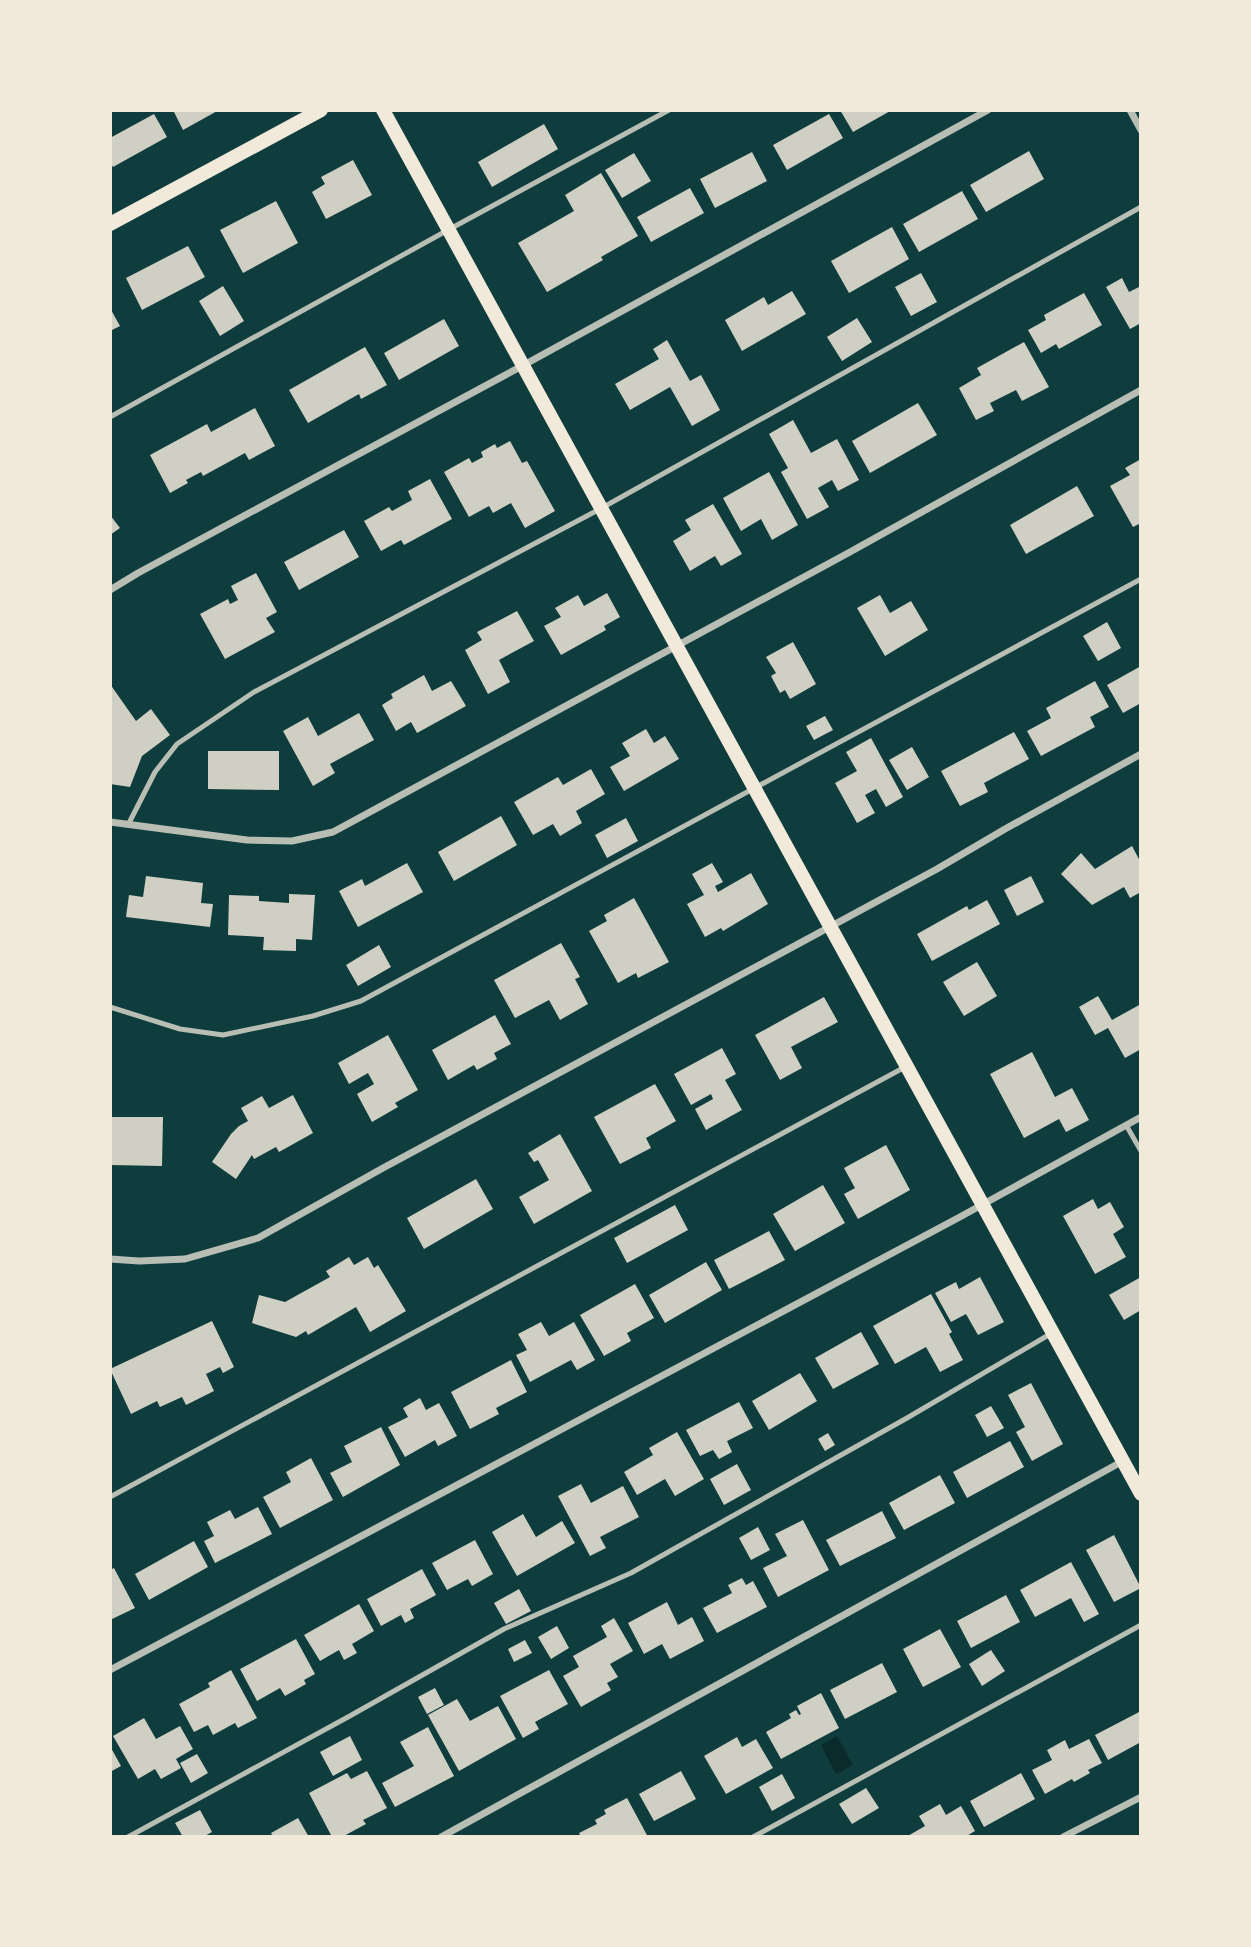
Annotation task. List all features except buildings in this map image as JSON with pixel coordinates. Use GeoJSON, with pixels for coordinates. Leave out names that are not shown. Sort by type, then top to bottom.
{"type":"FeatureCollection","features":[{"type":"Feature","properties":{"kind":"main road"},"geometry":{"type":"LineString","coordinates":[[110,224],[321,110]]}},
{"type":"Feature","properties":{"kind":"main road"},"geometry":{"type":"LineString","coordinates":[[383,110],[1141,1494]]}},
{"type":"Feature","properties":{"kind":"street"},"geometry":{"type":"LineString","coordinates":[[110,590],[988,110]]}},
{"type":"Feature","properties":{"kind":"street"},"geometry":{"type":"LineString","coordinates":[[1130,110],[1141,130]]}},
{"type":"Feature","properties":{"kind":"street"},"geometry":{"type":"LineString","coordinates":[[110,822],[247,840],[292,841],[334,832],[850,552],[1141,390]]}},
{"type":"Feature","properties":{"kind":"street"},"geometry":{"type":"LineString","coordinates":[[110,1259],[185,1259],[258,1238],[937,869],[1141,754]]}},
{"type":"Feature","properties":{"kind":"street"},"geometry":{"type":"LineString","coordinates":[[110,1670],[982,1205],[1141,1117]]}},
{"type":"Feature","properties":{"kind":"street"},"geometry":{"type":"LineString","coordinates":[[441,1837],[1122,1461]]}},
{"type":"Feature","properties":{"kind":"street"},"geometry":{"type":"LineString","coordinates":[[1063,1837],[1141,1797]]}},
{"type":"Feature","properties":{"kind":"lane"},"geometry":{"type":"LineString","coordinates":[[110,417],[669,110]]}},
{"type":"Feature","properties":{"kind":"lane"},"geometry":{"type":"LineString","coordinates":[[128,825],[155,772],[177,744],[243,699],[600,509],[1141,207]]}},
{"type":"Feature","properties":{"kind":"lane"},"geometry":{"type":"LineString","coordinates":[[110,1007],[180,1029],[223,1035],[313,1016],[362,1001],[1141,579]]}},
{"type":"Feature","properties":{"kind":"lane"},"geometry":{"type":"LineString","coordinates":[[110,1497],[906,1067]]}},
{"type":"Feature","properties":{"kind":"lane"},"geometry":{"type":"LineString","coordinates":[[1126,1125],[1141,1151]]}},
{"type":"Feature","properties":{"kind":"lane"},"geometry":{"type":"LineString","coordinates":[[128,1837],[505,1629],[631,1573],[895,1425],[1052,1333]]}},
{"type":"Feature","properties":{"kind":"lane"},"geometry":{"type":"LineString","coordinates":[[753,1837],[1141,1625]]}},
{"type":"Feature","properties":{"kind":"water"},"geometry":{"type":"Polygon","coordinates":[[[837,1736],[853,1765],[836,1774],[821,1745],[837,1736]]]}}]}
